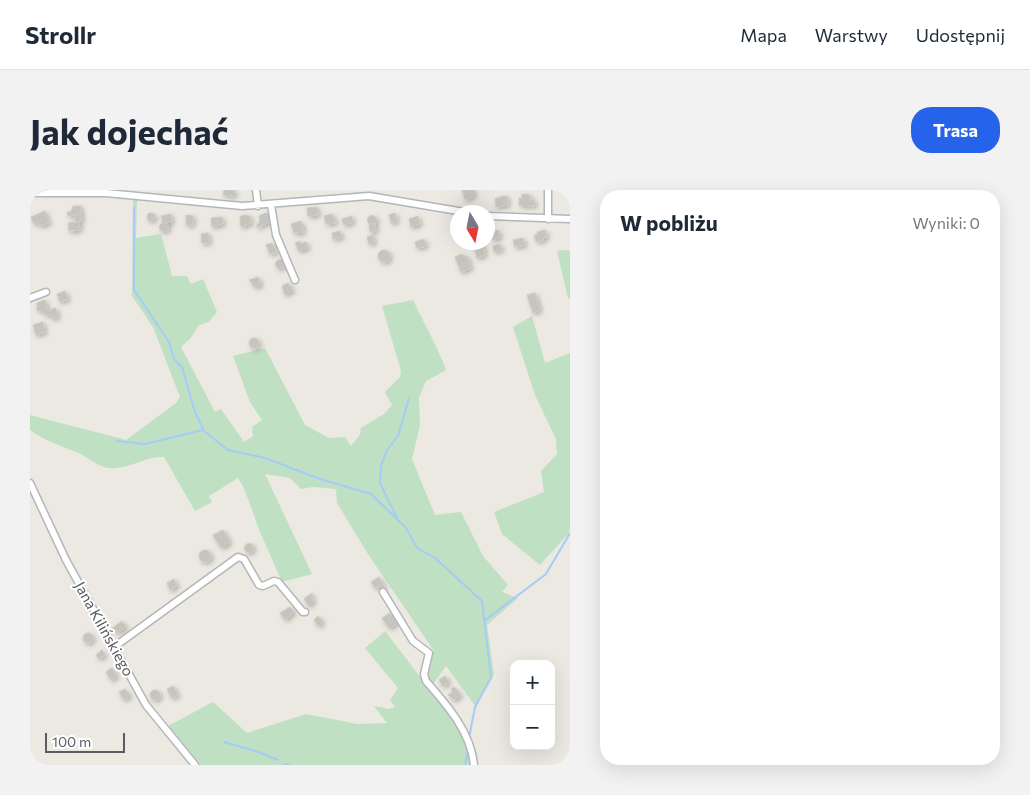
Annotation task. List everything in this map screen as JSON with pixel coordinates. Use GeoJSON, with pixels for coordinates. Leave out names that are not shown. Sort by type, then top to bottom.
{"type":"FeatureCollection","features":[{"type":"Feature","properties":{"kind":"street"},"geometry":{"type":"LineString","coordinates":[[256,190],[258,206]]}},
{"type":"Feature","properties":{"kind":"street"},"geometry":{"type":"LineString","coordinates":[[548,190],[548,219]]}},
{"type":"Feature","properties":{"kind":"street"},"geometry":{"type":"LineString","coordinates":[[30,193],[130,193],[220,205],[258,206],[369,196],[450,210]]}},
{"type":"Feature","properties":{"kind":"street"},"geometry":{"type":"LineString","coordinates":[[271,205],[276,235],[295,280]]}},
{"type":"Feature","properties":{"kind":"street"},"geometry":{"type":"LineString","coordinates":[[495,216],[570,219]]}},
{"type":"Feature","properties":{"kind":"street"},"geometry":{"type":"LineString","coordinates":[[30,298],[46,292]]}},
{"type":"Feature","properties":{"kind":"street","name":"Jana Kilińskiego"},"geometry":{"type":"LineString","coordinates":[[30,483],[56,541],[150,712],[195,765]]}},
{"type":"Feature","properties":{"kind":"street"},"geometry":{"type":"LineString","coordinates":[[114,647],[234,558],[241,556],[259,585],[263,586],[274,581],[278,582],[302,612],[305,612]]}},
{"type":"Feature","properties":{"kind":"street"},"geometry":{"type":"LineString","coordinates":[[383,592],[413,642],[429,653],[424,674],[426,681],[455,716],[472,749],[474,765]]}},
{"type":"Feature","properties":{"kind":"green space"},"geometry":{"type":"Polygon","coordinates":[[[133,199],[137,199],[136,238],[161,234],[172,276],[187,276],[191,284],[203,279],[217,312],[209,322],[199,325],[190,339],[181,347],[215,412],[221,409],[244,442],[253,436],[252,427],[262,420],[250,402],[233,356],[265,348],[305,425],[329,438],[345,437],[351,446],[360,435],[361,428],[384,414],[392,405],[385,392],[400,377],[401,371],[382,306],[413,300],[435,343],[446,370],[426,381],[419,397],[420,425],[412,459],[435,515],[461,512],[483,556],[508,585],[502,592],[518,598],[487,625],[494,675],[476,707],[446,666],[433,684],[466,729],[471,739],[477,757],[472,758],[472,765],[199,765],[166,727],[213,702],[247,733],[306,714],[357,724],[387,723],[374,706],[389,709],[395,707],[390,700],[398,688],[365,648],[385,631],[421,678],[434,651],[368,554],[337,503],[336,489],[313,487],[301,489],[290,478],[265,474],[312,574],[282,582],[260,532],[244,488],[238,478],[209,496],[212,502],[195,511],[164,457],[151,458],[122,467],[104,467],[81,454],[46,440],[30,430],[30,415],[126,440],[176,403],[180,397],[153,327],[132,296],[133,199]]]}},
{"type":"Feature","properties":{"kind":"green space"},"geometry":{"type":"Polygon","coordinates":[[[557,251],[570,251],[570,299],[568,298],[557,251]]]}},
{"type":"Feature","properties":{"kind":"green space"},"geometry":{"type":"Polygon","coordinates":[[[532,316],[545,363],[570,353],[570,528],[568,534],[540,565],[502,534],[494,512],[544,492],[541,471],[557,454],[556,439],[535,395],[513,327],[532,316]]]}},
{"type":"Feature","properties":{"kind":"building"},"geometry":{"type":"Polygon","coordinates":[[[224,190],[235,190],[234,196],[223,195],[224,190]]]}},
{"type":"Feature","properties":{"kind":"building"},"geometry":{"type":"Polygon","coordinates":[[[462,190],[474,190],[475,193],[472,194],[473,197],[465,199],[462,190]]]}},
{"type":"Feature","properties":{"kind":"building"},"geometry":{"type":"Polygon","coordinates":[[[522,194],[530,195],[530,200],[535,200],[534,206],[519,205],[519,198],[522,199],[522,194]]]}},
{"type":"Feature","properties":{"kind":"building"},"geometry":{"type":"Polygon","coordinates":[[[507,196],[508,205],[496,207],[495,199],[507,196]]]}},
{"type":"Feature","properties":{"kind":"building"},"geometry":{"type":"Polygon","coordinates":[[[73,206],[81,206],[81,214],[68,216],[67,212],[71,212],[73,206]]]}},
{"type":"Feature","properties":{"kind":"building"},"geometry":{"type":"Polygon","coordinates":[[[317,207],[318,215],[308,216],[307,208],[317,207]]]}},
{"type":"Feature","properties":{"kind":"building"},"geometry":{"type":"Polygon","coordinates":[[[45,211],[49,223],[40,226],[38,222],[34,224],[31,217],[45,211]]]}},
{"type":"Feature","properties":{"kind":"building"},"geometry":{"type":"Polygon","coordinates":[[[151,213],[155,217],[151,221],[147,217],[151,213]]]}},
{"type":"Feature","properties":{"kind":"building"},"geometry":{"type":"Polygon","coordinates":[[[266,213],[270,214],[271,221],[257,228],[257,224],[260,223],[259,216],[266,213]]]}},
{"type":"Feature","properties":{"kind":"building"},"geometry":{"type":"Polygon","coordinates":[[[395,213],[397,221],[391,223],[389,215],[395,213]]]}},
{"type":"Feature","properties":{"kind":"building"},"geometry":{"type":"Polygon","coordinates":[[[75,214],[81,214],[82,221],[75,221],[75,214]]]}},
{"type":"Feature","properties":{"kind":"building"},"geometry":{"type":"Polygon","coordinates":[[[171,214],[172,222],[163,223],[161,216],[171,214]]]}},
{"type":"Feature","properties":{"kind":"building"},"geometry":{"type":"Polygon","coordinates":[[[332,214],[336,223],[326,224],[324,216],[332,214]]]}},
{"type":"Feature","properties":{"kind":"building"},"geometry":{"type":"Polygon","coordinates":[[[186,215],[193,216],[193,225],[186,225],[186,215]]]}},
{"type":"Feature","properties":{"kind":"building"},"geometry":{"type":"Polygon","coordinates":[[[243,215],[250,216],[251,223],[241,227],[240,217],[243,215]]]}},
{"type":"Feature","properties":{"kind":"building"},"geometry":{"type":"Polygon","coordinates":[[[372,215],[377,220],[372,225],[367,220],[372,215]]]}},
{"type":"Feature","properties":{"kind":"building"},"geometry":{"type":"Polygon","coordinates":[[[352,216],[353,222],[344,225],[342,219],[352,216]]]}},
{"type":"Feature","properties":{"kind":"building"},"geometry":{"type":"Polygon","coordinates":[[[418,216],[420,224],[411,227],[409,219],[418,216]]]}},
{"type":"Feature","properties":{"kind":"building"},"geometry":{"type":"Polygon","coordinates":[[[222,217],[223,224],[212,227],[211,218],[222,217]]]}},
{"type":"Feature","properties":{"kind":"building"},"geometry":{"type":"Polygon","coordinates":[[[301,221],[304,232],[294,233],[291,224],[301,221]]]}},
{"type":"Feature","properties":{"kind":"building"},"geometry":{"type":"Polygon","coordinates":[[[79,222],[80,230],[69,231],[68,223],[79,222]]]}},
{"type":"Feature","properties":{"kind":"building"},"geometry":{"type":"Polygon","coordinates":[[[164,223],[168,227],[164,231],[160,227],[164,223]]]}},
{"type":"Feature","properties":{"kind":"building"},"geometry":{"type":"Polygon","coordinates":[[[375,223],[376,231],[370,232],[369,224],[375,223]]]}},
{"type":"Feature","properties":{"kind":"building"},"geometry":{"type":"Polygon","coordinates":[[[498,230],[500,237],[495,239],[495,231],[498,230]]]}},
{"type":"Feature","properties":{"kind":"building"},"geometry":{"type":"Polygon","coordinates":[[[545,230],[547,237],[543,238],[543,241],[536,241],[534,235],[545,230]]]}},
{"type":"Feature","properties":{"kind":"building"},"geometry":{"type":"Polygon","coordinates":[[[340,231],[342,237],[333,239],[332,233],[340,231]]]}},
{"type":"Feature","properties":{"kind":"building"},"geometry":{"type":"Polygon","coordinates":[[[208,233],[209,243],[202,243],[201,234],[208,233]]]}},
{"type":"Feature","properties":{"kind":"building"},"geometry":{"type":"Polygon","coordinates":[[[373,235],[374,243],[369,244],[367,237],[373,235]]]}},
{"type":"Feature","properties":{"kind":"building"},"geometry":{"type":"Polygon","coordinates":[[[523,238],[525,245],[515,247],[513,240],[523,238]]]}},
{"type":"Feature","properties":{"kind":"building"},"geometry":{"type":"Polygon","coordinates":[[[424,239],[426,246],[417,248],[415,242],[424,239]]]}},
{"type":"Feature","properties":{"kind":"building"},"geometry":{"type":"Polygon","coordinates":[[[300,241],[300,244],[306,242],[308,248],[299,251],[295,243],[300,241]]]}},
{"type":"Feature","properties":{"kind":"building"},"geometry":{"type":"Polygon","coordinates":[[[272,243],[277,252],[270,254],[266,245],[272,243]]]}},
{"type":"Feature","properties":{"kind":"building"},"geometry":{"type":"Polygon","coordinates":[[[500,244],[502,250],[494,252],[495,245],[500,244]]]}},
{"type":"Feature","properties":{"kind":"building"},"geometry":{"type":"Polygon","coordinates":[[[384,250],[390,256],[384,262],[378,256],[384,250]]]}},
{"type":"Feature","properties":{"kind":"building"},"geometry":{"type":"Polygon","coordinates":[[[475,250],[484,250],[485,255],[477,258],[475,250]]]}},
{"type":"Feature","properties":{"kind":"building"},"geometry":{"type":"Polygon","coordinates":[[[462,254],[464,257],[467,256],[471,268],[461,272],[455,257],[462,254]]]}},
{"type":"Feature","properties":{"kind":"building"},"geometry":{"type":"Polygon","coordinates":[[[280,259],[285,264],[280,269],[275,264],[280,259]]]}},
{"type":"Feature","properties":{"kind":"building"},"geometry":{"type":"Polygon","coordinates":[[[258,277],[261,285],[255,287],[249,280],[258,277]]]}},
{"type":"Feature","properties":{"kind":"building"},"geometry":{"type":"Polygon","coordinates":[[[288,283],[293,290],[285,295],[282,286],[288,283]]]}},
{"type":"Feature","properties":{"kind":"building"},"geometry":{"type":"Polygon","coordinates":[[[65,291],[68,299],[60,302],[57,294],[65,291]]]}},
{"type":"Feature","properties":{"kind":"building"},"geometry":{"type":"Polygon","coordinates":[[[535,293],[540,310],[533,313],[527,295],[535,293]]]}},
{"type":"Feature","properties":{"kind":"building"},"geometry":{"type":"Polygon","coordinates":[[[45,300],[47,308],[37,311],[37,303],[45,300]]]}},
{"type":"Feature","properties":{"kind":"building"},"geometry":{"type":"Polygon","coordinates":[[[47,308],[48,311],[56,308],[58,317],[52,319],[51,314],[45,315],[43,309],[47,308]]]}},
{"type":"Feature","properties":{"kind":"building"},"geometry":{"type":"Polygon","coordinates":[[[43,322],[45,332],[36,335],[33,325],[43,322]]]}},
{"type":"Feature","properties":{"kind":"building"},"geometry":{"type":"Polygon","coordinates":[[[254,338],[259,343],[254,348],[249,343],[254,338]]]}},
{"type":"Feature","properties":{"kind":"building"},"geometry":{"type":"Polygon","coordinates":[[[223,530],[230,542],[221,548],[213,535],[223,530]]]}},
{"type":"Feature","properties":{"kind":"building"},"geometry":{"type":"Polygon","coordinates":[[[249,543],[254,548],[249,553],[244,548],[249,543]]]}},
{"type":"Feature","properties":{"kind":"building"},"geometry":{"type":"Polygon","coordinates":[[[205,550],[211,556],[205,562],[199,556],[205,550]]]}},
{"type":"Feature","properties":{"kind":"building"},"geometry":{"type":"Polygon","coordinates":[[[379,577],[385,588],[382,590],[380,586],[375,588],[371,582],[379,577]]]}},
{"type":"Feature","properties":{"kind":"building"},"geometry":{"type":"Polygon","coordinates":[[[174,579],[177,586],[170,590],[167,583],[174,579]]]}},
{"type":"Feature","properties":{"kind":"building"},"geometry":{"type":"Polygon","coordinates":[[[312,593],[311,597],[314,601],[309,606],[304,599],[312,593]]]}},
{"type":"Feature","properties":{"kind":"building"},"geometry":{"type":"Polygon","coordinates":[[[290,607],[294,612],[285,620],[280,613],[290,607]]]}},
{"type":"Feature","properties":{"kind":"building"},"geometry":{"type":"Polygon","coordinates":[[[390,613],[397,623],[389,628],[382,618],[390,613]]]}},
{"type":"Feature","properties":{"kind":"building"},"geometry":{"type":"Polygon","coordinates":[[[318,616],[323,622],[318,626],[314,620],[318,616]]]}},
{"type":"Feature","properties":{"kind":"building"},"geometry":{"type":"Polygon","coordinates":[[[122,621],[126,627],[118,633],[115,629],[113,631],[111,629],[122,621]]]}},
{"type":"Feature","properties":{"kind":"building"},"geometry":{"type":"Polygon","coordinates":[[[86,633],[90,633],[93,638],[92,642],[86,643],[83,640],[83,636],[86,633]]]}},
{"type":"Feature","properties":{"kind":"building"},"geometry":{"type":"Polygon","coordinates":[[[102,650],[105,655],[99,659],[96,655],[102,650]]]}},
{"type":"Feature","properties":{"kind":"building"},"geometry":{"type":"Polygon","coordinates":[[[112,668],[117,676],[111,680],[106,672],[112,668]]]}},
{"type":"Feature","properties":{"kind":"building"},"geometry":{"type":"Polygon","coordinates":[[[445,676],[449,682],[443,686],[439,680],[445,676]]]}},
{"type":"Feature","properties":{"kind":"building"},"geometry":{"type":"Polygon","coordinates":[[[173,686],[178,695],[172,698],[167,689],[173,686]]]}},
{"type":"Feature","properties":{"kind":"building"},"geometry":{"type":"Polygon","coordinates":[[[454,687],[461,695],[454,700],[448,695],[453,692],[451,689],[454,687]]]}},
{"type":"Feature","properties":{"kind":"building"},"geometry":{"type":"Polygon","coordinates":[[[125,689],[130,696],[124,700],[119,692],[125,689]]]}},
{"type":"Feature","properties":{"kind":"building"},"geometry":{"type":"Polygon","coordinates":[[[155,690],[160,695],[155,700],[150,695],[155,690]]]}},
{"type":"Feature","properties":{"kind":"waterway"},"geometry":{"type":"LineString","coordinates":[[134,207],[134,290],[169,342],[174,359],[182,367],[195,412],[204,431],[228,450],[265,458],[317,478],[371,494],[406,528],[417,548],[435,558],[482,601],[491,678],[475,707],[469,738]]}},
{"type":"Feature","properties":{"kind":"waterway"},"geometry":{"type":"LineString","coordinates":[[398,520],[380,483],[381,466],[387,450],[398,436],[409,398]]}},
{"type":"Feature","properties":{"kind":"waterway"},"geometry":{"type":"LineString","coordinates":[[116,441],[145,444],[203,430]]}},
{"type":"Feature","properties":{"kind":"waterway"},"geometry":{"type":"LineString","coordinates":[[484,621],[546,574],[570,533]]}},
{"type":"Feature","properties":{"kind":"waterway"},"geometry":{"type":"LineString","coordinates":[[224,742],[259,752],[278,760]]}},
{"type":"Feature","properties":{"kind":"waterway"},"geometry":{"type":"LineString","coordinates":[[465,765],[468,751]]}},
{"type":"Feature","properties":{"kind":"waterway"},"geometry":{"type":"LineString","coordinates":[[285,764],[289,765]]}}]}
